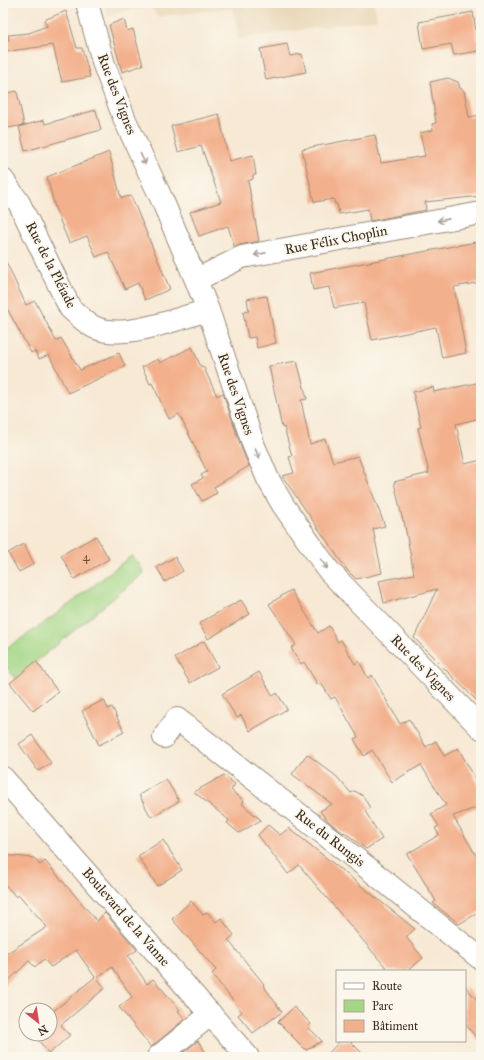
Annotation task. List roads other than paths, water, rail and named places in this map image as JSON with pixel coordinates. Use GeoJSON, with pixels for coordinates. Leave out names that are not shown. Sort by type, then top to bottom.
{"type":"FeatureCollection","features":[{"type":"Feature","properties":{"kind":"street","name":"Rue des Vignes"},"geometry":{"type":"LineString","coordinates":[[87,3],[104,65],[125,120],[163,202],[208,310],[254,446],[268,479],[283,506],[329,571],[481,728]]}},
{"type":"Feature","properties":{"kind":"street","name":"Rue de la Pléiade"},"geometry":{"type":"LineString","coordinates":[[3,180],[19,203],[70,308],[80,318],[97,329],[115,332],[136,330],[208,310]]}},
{"type":"Feature","properties":{"kind":"street","name":"Rue Félix Choplin"},"geometry":{"type":"LineString","coordinates":[[196,280],[242,257],[481,213]]}},
{"type":"Feature","properties":{"kind":"street","name":"Rue du Rungis"},"geometry":{"type":"LineString","coordinates":[[164,737],[177,720],[369,869],[481,959]]}},
{"type":"Feature","properties":{"kind":"street","name":"Boulevard de la Vanne"},"geometry":{"type":"LineString","coordinates":[[3,778],[248,1057]]}},
{"type":"Feature","properties":{"kind":"street"},"geometry":{"type":"LineString","coordinates":[[158,1057],[211,1014]]}}]}
